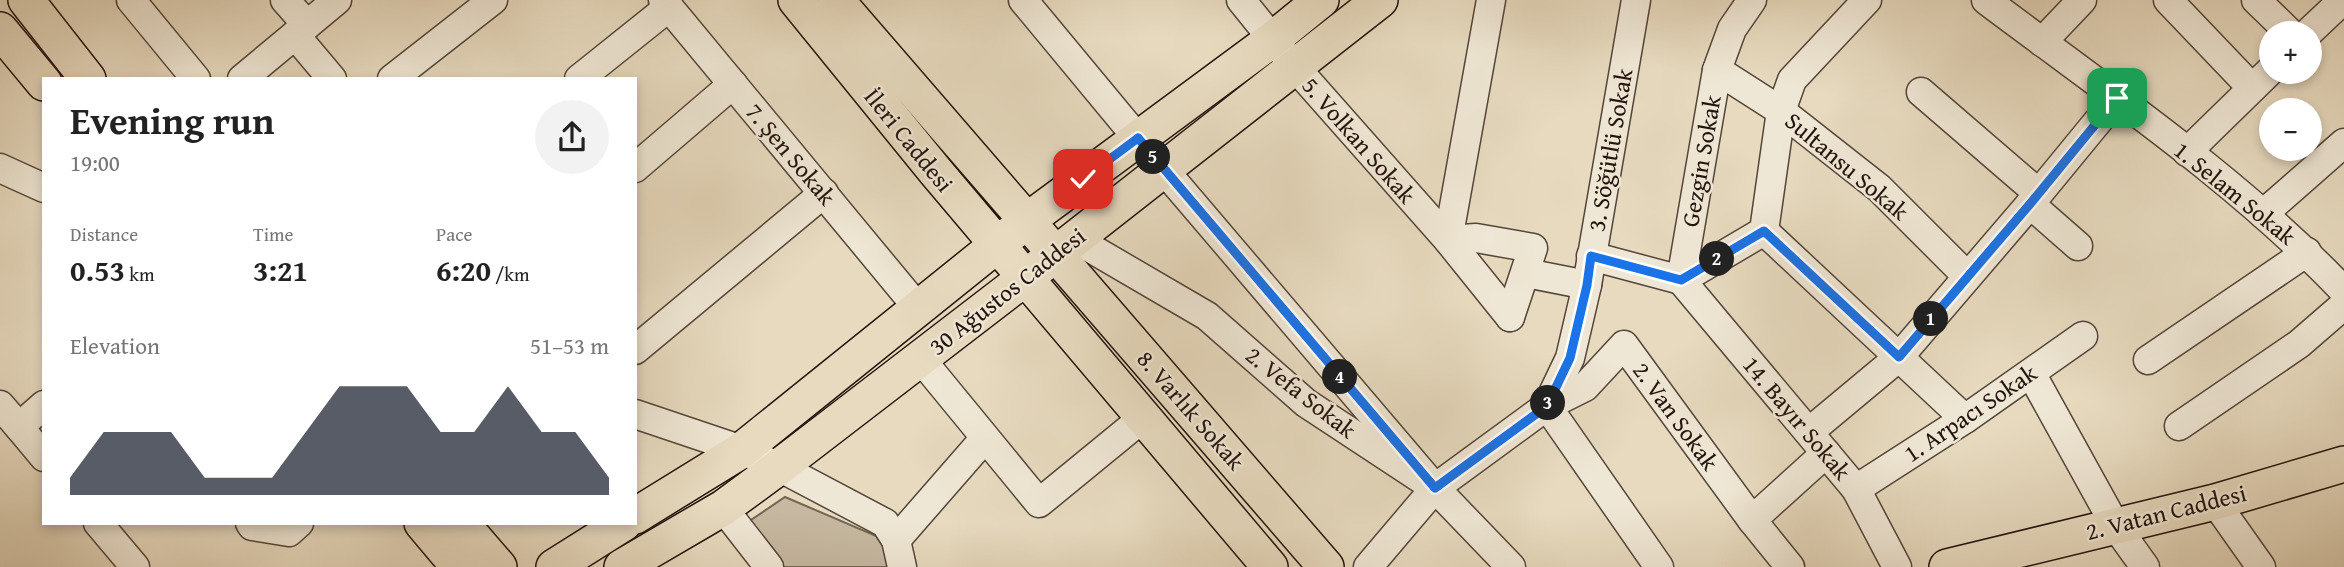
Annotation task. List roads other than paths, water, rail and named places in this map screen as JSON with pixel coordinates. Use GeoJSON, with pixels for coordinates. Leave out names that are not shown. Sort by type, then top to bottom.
{"type":"FeatureCollection","features":[{"type":"Feature","properties":{"kind":"main road"},"geometry":{"type":"LineString","coordinates":[[26,0],[86,77]]}},
{"type":"Feature","properties":{"kind":"main road","name":"İleri Caddesi"},"geometry":{"type":"LineString","coordinates":[[796,0],[1026,278]]}},
{"type":"Feature","properties":{"kind":"main road","name":"İleri Caddesi"},"geometry":{"type":"LineString","coordinates":[[836,0],[1028,220],[1065,246]]}},
{"type":"Feature","properties":{"kind":"main road","name":"30 Ağustos Caddesi"},"geometry":{"type":"LineString","coordinates":[[622,567],[723,508],[1026,278],[1065,246],[1151,154],[1273,39],[1321,0]]}},
{"type":"Feature","properties":{"kind":"main road","name":"30 Ağustos Caddesi"},"geometry":{"type":"LineString","coordinates":[[637,515],[743,450],[1028,220],[1151,154],[1295,67],[1380,0]]}},
{"type":"Feature","properties":{"kind":"main road"},"geometry":{"type":"LineString","coordinates":[[0,30],[42,81]]}},
{"type":"Feature","properties":{"kind":"main road","name":"8. Varlık Sokak"},"geometry":{"type":"LineString","coordinates":[[1065,246],[1326,567]]}},
{"type":"Feature","properties":{"kind":"main road","name":"8. Varlık Sokak"},"geometry":{"type":"LineString","coordinates":[[1026,278],[1270,567]]}},
{"type":"Feature","properties":{"kind":"main road","name":"2. Vatan Caddesi"},"geometry":{"type":"LineString","coordinates":[[1947,567],[2009,559],[2115,525],[2215,502],[2343,466]]}},
{"type":"Feature","properties":{"kind":"main road"},"geometry":{"type":"LineString","coordinates":[[424,525],[459,567]]}},
{"type":"Feature","properties":{"kind":"main road"},"geometry":{"type":"LineString","coordinates":[[463,525],[499,567]]}},
{"type":"Feature","properties":{"kind":"main road"},"geometry":{"type":"LineString","coordinates":[[554,567],[621,525]]}},
{"type":"Feature","properties":{"kind":"street"},"geometry":{"type":"LineString","coordinates":[[131,0],[194,77]]}},
{"type":"Feature","properties":{"kind":"street"},"geometry":{"type":"LineString","coordinates":[[285,0],[331,77]]}},
{"type":"Feature","properties":{"kind":"street"},"geometry":{"type":"LineString","coordinates":[[244,77],[337,0]]}},
{"type":"Feature","properties":{"kind":"street"},"geometry":{"type":"LineString","coordinates":[[394,77],[492,0]]}},
{"type":"Feature","properties":{"kind":"street"},"geometry":{"type":"LineString","coordinates":[[1023,0],[1435,488]]}},
{"type":"Feature","properties":{"kind":"street","name":"5. Volkan Sokak"},"geometry":{"type":"LineString","coordinates":[[1241,0],[1295,67],[1448,240],[1510,317],[1526,273]]}},
{"type":"Feature","properties":{"kind":"street","name":"5. Volkan Sokak"},"geometry":{"type":"LineString","coordinates":[[1448,240],[1491,0]]}},
{"type":"Feature","properties":{"kind":"street","name":"3. Söğütlü Sokak"},"geometry":{"type":"LineString","coordinates":[[1368,567],[1435,488],[1547,406],[1570,358],[1587,285],[1636,0]]}},
{"type":"Feature","properties":{"kind":"street","name":"Gezgin Sokak"},"geometry":{"type":"LineString","coordinates":[[1681,280],[1717,70],[1732,29],[1752,0]]}},
{"type":"Feature","properties":{"kind":"street"},"geometry":{"type":"LineString","coordinates":[[1764,231],[1781,111],[1793,80],[1867,0]]}},
{"type":"Feature","properties":{"kind":"street","name":"1. Selam Sokak"},"geometry":{"type":"LineString","coordinates":[[1986,0],[2187,152],[2307,252],[2344,291]]}},
{"type":"Feature","properties":{"kind":"street"},"geometry":{"type":"LineString","coordinates":[[2042,42],[2082,0]]}},
{"type":"Feature","properties":{"kind":"street"},"geometry":{"type":"LineString","coordinates":[[2168,0],[2259,76]]}},
{"type":"Feature","properties":{"kind":"street"},"geometry":{"type":"LineString","coordinates":[[2256,0],[2278,21]]}},
{"type":"Feature","properties":{"kind":"street"},"geometry":{"type":"LineString","coordinates":[[2321,21],[2343,0]]}},
{"type":"Feature","properties":{"kind":"street"},"geometry":{"type":"LineString","coordinates":[[581,77],[666,4]]}},
{"type":"Feature","properties":{"kind":"street","name":"7. Şen Sokak"},"geometry":{"type":"LineString","coordinates":[[666,4],[918,308]]}},
{"type":"Feature","properties":{"kind":"street","name":"Sultansu Sokak"},"geometry":{"type":"LineString","coordinates":[[1717,70],[1781,111],[1879,188],[1967,276]]}},
{"type":"Feature","properties":{"kind":"street"},"geometry":{"type":"LineString","coordinates":[[2187,152],[2259,82]]}},
{"type":"Feature","properties":{"kind":"street"},"geometry":{"type":"LineString","coordinates":[[637,166],[733,84]]}},
{"type":"Feature","properties":{"kind":"street"},"geometry":{"type":"LineString","coordinates":[[1921,92],[2034,199],[2078,246]]}},
{"type":"Feature","properties":{"kind":"street"},"geometry":{"type":"LineString","coordinates":[[1752,520],[1818,443],[1899,357],[2117,98]]}},
{"type":"Feature","properties":{"kind":"street"},"geometry":{"type":"LineString","coordinates":[[2263,214],[2344,143]]}},
{"type":"Feature","properties":{"kind":"street"},"geometry":{"type":"LineString","coordinates":[[0,168],[42,187]]}},
{"type":"Feature","properties":{"kind":"street"},"geometry":{"type":"LineString","coordinates":[[637,348],[824,193]]}},
{"type":"Feature","properties":{"kind":"street"},"geometry":{"type":"LineString","coordinates":[[1591,256],[1681,280],[1764,231]]}},
{"type":"Feature","properties":{"kind":"street"},"geometry":{"type":"LineString","coordinates":[[1764,231],[1965,419]]}},
{"type":"Feature","properties":{"kind":"street"},"geometry":{"type":"LineString","coordinates":[[1448,240],[1476,238],[1533,248],[1526,273],[1587,285]]}},
{"type":"Feature","properties":{"kind":"street","name":"2. Vefa Sokak"},"geometry":{"type":"LineString","coordinates":[[1065,246],[1207,316],[1306,403],[1435,488],[1511,567]]}},
{"type":"Feature","properties":{"kind":"street"},"geometry":{"type":"LineString","coordinates":[[2148,360],[2307,252]]}},
{"type":"Feature","properties":{"kind":"street","name":"14. Bayır Sokak"},"geometry":{"type":"LineString","coordinates":[[1681,280],[1856,489],[1897,567]]}},
{"type":"Feature","properties":{"kind":"street"},"geometry":{"type":"LineString","coordinates":[[2179,426],[2300,344],[2344,305]]}},
{"type":"Feature","properties":{"kind":"street","name":"1. Arpacı Sokak"},"geometry":{"type":"LineString","coordinates":[[1856,489],[1965,419],[2083,336]]}},
{"type":"Feature","properties":{"kind":"street","name":"2. Van Sokak"},"geometry":{"type":"LineString","coordinates":[[1547,406],[1586,387],[1624,345],[1752,520],[1790,567]]}},
{"type":"Feature","properties":{"kind":"street"},"geometry":{"type":"LineString","coordinates":[[920,358],[1039,503],[1144,417]]}},
{"type":"Feature","properties":{"kind":"street"},"geometry":{"type":"LineString","coordinates":[[2031,373],[2115,525],[2145,567]]}},
{"type":"Feature","properties":{"kind":"street"},"geometry":{"type":"LineString","coordinates":[[0,405],[42,455]]}},
{"type":"Feature","properties":{"kind":"street"},"geometry":{"type":"LineString","coordinates":[[1547,406],[1659,567]]}},
{"type":"Feature","properties":{"kind":"street"},"geometry":{"type":"LineString","coordinates":[[19,427],[42,407]]}},
{"type":"Feature","properties":{"kind":"street"},"geometry":{"type":"LineString","coordinates":[[637,415],[743,450],[885,523],[896,540],[902,567]]}},
{"type":"Feature","properties":{"kind":"street"},"geometry":{"type":"LineString","coordinates":[[896,540],[985,438]]}},
{"type":"Feature","properties":{"kind":"street"},"geometry":{"type":"LineString","coordinates":[[2215,502],[2262,567]]}},
{"type":"Feature","properties":{"kind":"street"},"geometry":{"type":"LineString","coordinates":[[723,508],[769,567]]}},
{"type":"Feature","properties":{"kind":"street"},"geometry":{"type":"LineString","coordinates":[[101,525],[135,567]]}},
{"type":"Feature","properties":{"kind":"street"},"geometry":{"type":"LineString","coordinates":[[251,525],[289,532],[297,525]]}}]}
